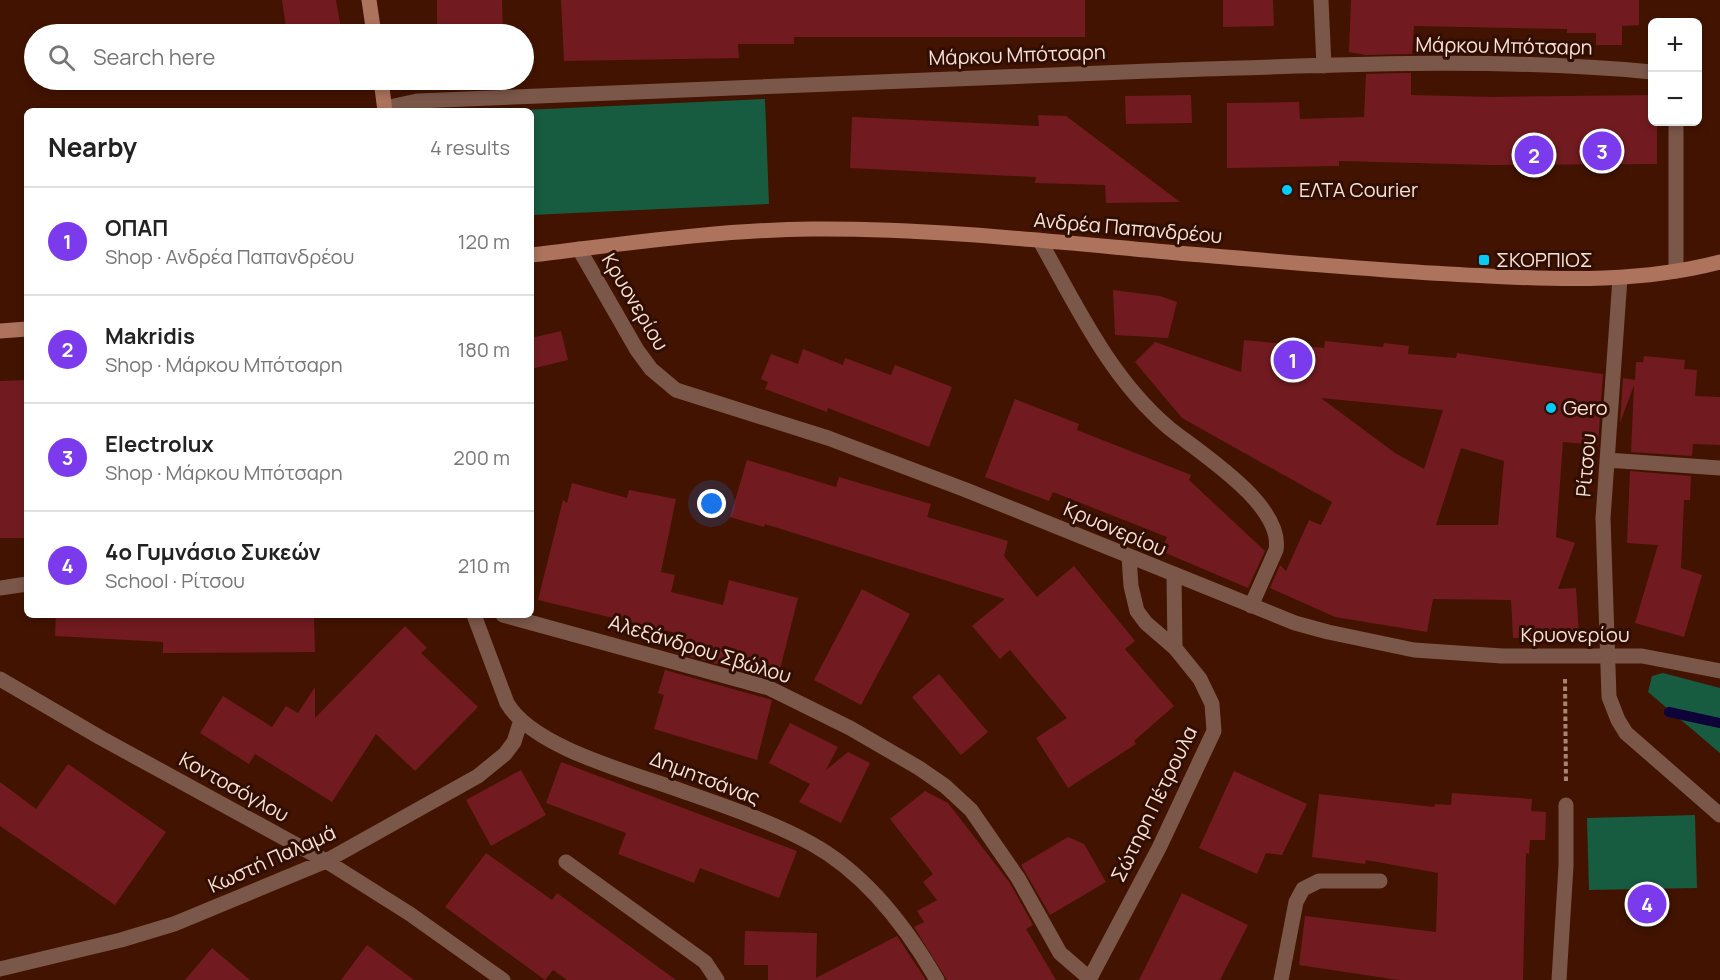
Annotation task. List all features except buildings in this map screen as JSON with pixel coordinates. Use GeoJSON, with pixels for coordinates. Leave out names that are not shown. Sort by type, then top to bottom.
{"type":"FeatureCollection","features":[{"type":"Feature","properties":{"kind":"main road"},"geometry":{"type":"LineString","coordinates":[[369,0],[373,24]]}},
{"type":"Feature","properties":{"kind":"main road"},"geometry":{"type":"LineString","coordinates":[[382,90],[383,108]]}},
{"type":"Feature","properties":{"kind":"main road","name":"Ανδρέα Παπανδρέου"},"geometry":{"type":"LineString","coordinates":[[534,255],[704,235],[809,229],[875,230],[1040,241],[1428,274],[1542,279],[1620,278],[1676,271],[1720,262]]}},
{"type":"Feature","properties":{"kind":"main road"},"geometry":{"type":"LineString","coordinates":[[0,331],[24,329]]}},
{"type":"Feature","properties":{"kind":"street"},"geometry":{"type":"LineString","coordinates":[[1321,0],[1324,66]]}},
{"type":"Feature","properties":{"kind":"street","name":"Μάρκου Μπότσαρη"},"geometry":{"type":"LineString","coordinates":[[391,108],[417,101],[675,89],[1324,66],[1511,65],[1648,72]]}},
{"type":"Feature","properties":{"kind":"street"},"geometry":{"type":"LineString","coordinates":[[1676,126],[1676,271]]}},
{"type":"Feature","properties":{"kind":"street"},"geometry":{"type":"LineString","coordinates":[[1040,241],[1109,362],[1151,412],[1239,485],[1272,523],[1277,541],[1276,550],[1251,606]]}},
{"type":"Feature","properties":{"kind":"street","name":"Κρυονερίου"},"geometry":{"type":"LineString","coordinates":[[579,249],[637,350],[651,369],[676,390],[828,438],[966,490],[1251,606],[1328,632],[1414,650],[1502,656],[1642,656],[1720,671]]}},
{"type":"Feature","properties":{"kind":"street","name":"Ρίτσου"},"geometry":{"type":"LineString","coordinates":[[1620,278],[1603,518],[1609,697],[1621,726],[1645,751],[1720,815]]}},
{"type":"Feature","properties":{"kind":"street"},"geometry":{"type":"LineString","coordinates":[[1607,460],[1720,468]]}},
{"type":"Feature","properties":{"kind":"street","name":"Σώτηρη Πέτρουλα"},"geometry":{"type":"LineString","coordinates":[[1090,980],[1164,837],[1214,731],[1215,717],[1207,691],[1175,648],[1146,623],[1137,611],[1131,586],[1129,557]]}},
{"type":"Feature","properties":{"kind":"street"},"geometry":{"type":"LineString","coordinates":[[1174,576],[1175,648]]}},
{"type":"Feature","properties":{"kind":"street"},"geometry":{"type":"LineString","coordinates":[[0,588],[24,584]]}},
{"type":"Feature","properties":{"kind":"street","name":"Δημητσάνας"},"geometry":{"type":"LineString","coordinates":[[475,618],[501,689],[514,714],[521,720],[560,745],[711,801],[814,845],[840,864],[895,916],[937,980]]}},
{"type":"Feature","properties":{"kind":"street","name":"Αλεξάνδρου Σβώλου"},"geometry":{"type":"LineString","coordinates":[[514,618],[769,688],[834,720],[919,768],[945,786],[971,810],[1018,878],[1060,954],[1090,980]]}},
{"type":"Feature","properties":{"kind":"street","name":"Κοντοσόγλου"},"geometry":{"type":"LineString","coordinates":[[0,679],[326,861],[410,914],[503,980]]}},
{"type":"Feature","properties":{"kind":"street","name":"Κωστή Παλαμά"},"geometry":{"type":"LineString","coordinates":[[0,969],[121,940],[174,924],[326,861],[478,776],[505,754],[514,742],[521,720]]}},
{"type":"Feature","properties":{"kind":"street"},"geometry":{"type":"LineString","coordinates":[[1559,980],[1566,866],[1566,805]]}},
{"type":"Feature","properties":{"kind":"street"},"geometry":{"type":"LineString","coordinates":[[566,862],[705,962],[717,980]]}},
{"type":"Feature","properties":{"kind":"street"},"geometry":{"type":"LineString","coordinates":[[1281,980],[1296,902],[1303,889],[1319,881],[1380,881]]}},
{"type":"Feature","properties":{"kind":"path"},"geometry":{"type":"LineString","coordinates":[[1564,656],[1566,805]]}},
{"type":"Feature","properties":{"kind":"green space"},"geometry":{"type":"Polygon","coordinates":[[[765,99],[769,204],[534,215],[534,110],[765,99]]]}},
{"type":"Feature","properties":{"kind":"green space"},"geometry":{"type":"Polygon","coordinates":[[[1663,673],[1720,688],[1720,753],[1648,692],[1652,676],[1663,673]]]}},
{"type":"Feature","properties":{"kind":"green space"},"geometry":{"type":"Polygon","coordinates":[[[1695,815],[1697,888],[1589,890],[1587,818],[1695,815]]]}},
{"type":"Feature","properties":{"kind":"waterway"},"geometry":{"type":"LineString","coordinates":[[1669,712],[1720,723]]}},
{"type":"Feature","properties":{"kind":"place","name":"Electrolux"},"geometry":{"type":"Point","coordinates":[1602,151]}},
{"type":"Feature","properties":{"kind":"place","name":"Makridis"},"geometry":{"type":"Point","coordinates":[1534,155]}},
{"type":"Feature","properties":{"kind":"place","name":"ΕΛΤΑ Courier"},"geometry":{"type":"Point","coordinates":[1287,190]}},
{"type":"Feature","properties":{"kind":"place","name":"ΣΚΟΡΠΙΟΣ"},"geometry":{"type":"Point","coordinates":[1484,260]}},
{"type":"Feature","properties":{"kind":"place","name":"ΟΠΑΠ"},"geometry":{"type":"Point","coordinates":[1293,360]}},
{"type":"Feature","properties":{"kind":"place","name":"Gero"},"geometry":{"type":"Point","coordinates":[1551,408]}},
{"type":"Feature","properties":{"kind":"place","name":"4ο Γυμνάσιο Συκεών"},"geometry":{"type":"Point","coordinates":[1647,904]}}]}
